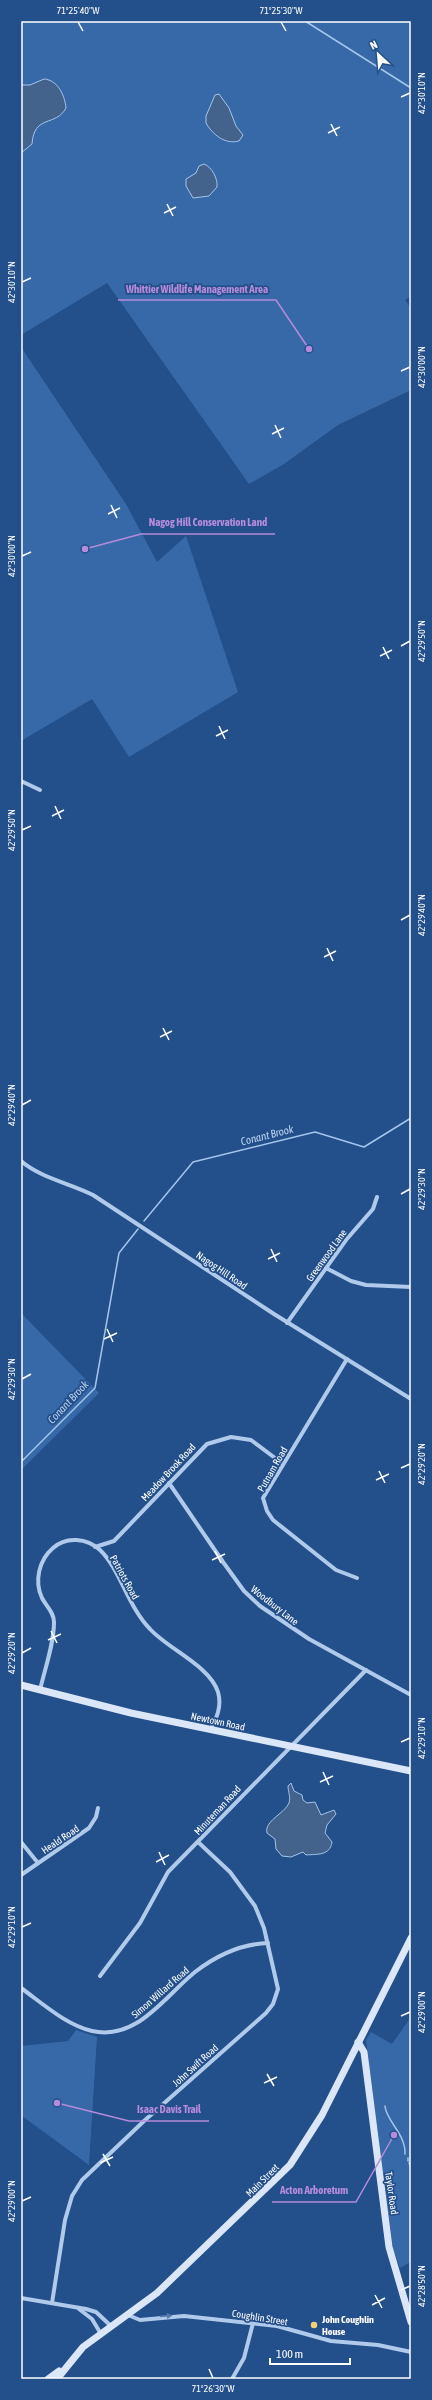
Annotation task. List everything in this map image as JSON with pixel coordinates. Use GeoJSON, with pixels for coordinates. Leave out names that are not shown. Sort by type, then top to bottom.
{"type":"FeatureCollection","features":[{"type":"Feature","properties":{"kind":"street"},"geometry":{"type":"LineString","coordinates":[[21,781],[40,790]]}},
{"type":"Feature","properties":{"kind":"street","name":"Nagog Hill Road"},"geometry":{"type":"LineString","coordinates":[[21,1161],[35,1172],[73,1185],[93,1195],[287,1323],[411,1399]]}},
{"type":"Feature","properties":{"kind":"street","name":"Greenwood Lane"},"geometry":{"type":"LineString","coordinates":[[287,1323],[326,1268],[373,1209],[377,1197]]}},
{"type":"Feature","properties":{"kind":"street"},"geometry":{"type":"LineString","coordinates":[[326,1268],[351,1281],[366,1285],[411,1287]]}},
{"type":"Feature","properties":{"kind":"street","name":"Putnam Road"},"geometry":{"type":"LineString","coordinates":[[347,1359],[263,1498],[269,1516],[336,1570],[357,1578]]}},
{"type":"Feature","properties":{"kind":"street","name":"Meadow Brook Road"},"geometry":{"type":"LineString","coordinates":[[94,1547],[114,1541],[207,1444],[231,1437],[250,1440],[283,1464]]}},
{"type":"Feature","properties":{"kind":"street","name":"Woodbury Lane"},"geometry":{"type":"LineString","coordinates":[[169,1483],[204,1536],[244,1591],[282,1622],[411,1695]]}},
{"type":"Feature","properties":{"kind":"street","name":"Patriots Road"},"geometry":{"type":"LineString","coordinates":[[40,1690],[54,1619],[42,1597],[39,1587],[38,1573],[47,1553],[56,1545],[67,1540],[78,1540],[94,1547],[108,1561],[141,1620],[157,1637],[206,1674],[214,1685],[220,1702],[218,1715],[210,1730]]}},
{"type":"Feature","properties":{"kind":"street","name":"Minuteman Road"},"geometry":{"type":"LineString","coordinates":[[100,1976],[140,1923],[162,1880],[366,1670]]}},
{"type":"Feature","properties":{"kind":"street","name":"Newtown Road"},"geometry":{"type":"LineString","coordinates":[[21,1686],[131,1713],[411,1771]]}},
{"type":"Feature","properties":{"kind":"street","name":"Heald Road"},"geometry":{"type":"LineString","coordinates":[[21,1875],[89,1828],[96,1817],[98,1808]]}},
{"type":"Feature","properties":{"kind":"street"},"geometry":{"type":"LineString","coordinates":[[21,1842],[38,1863]]}},
{"type":"Feature","properties":{"kind":"street","name":"John Swift Road"},"geometry":{"type":"LineString","coordinates":[[52,2303],[64,2220],[75,2190],[109,2153],[273,2004],[278,1989],[268,1943],[255,1906],[241,1885],[198,1842]]}},
{"type":"Feature","properties":{"kind":"street","name":"Main Street"},"geometry":{"type":"LineString","coordinates":[[57,2379],[67,2364],[101,2334],[128,2315],[187,2266],[290,2165],[322,2115],[411,1938]]}},
{"type":"Feature","properties":{"kind":"street","name":"Simon Willard Road"},"geometry":{"type":"LineString","coordinates":[[21,1988],[85,2028],[108,2033],[119,2032],[142,2021],[196,1972],[222,1954],[253,1943],[268,1943]]}},
{"type":"Feature","properties":{"kind":"street","name":"Taylor Road"},"geometry":{"type":"LineString","coordinates":[[358,2042],[364,2052],[389,2247],[411,2322]]}},
{"type":"Feature","properties":{"kind":"street"},"geometry":{"type":"LineString","coordinates":[[21,2298],[71,2306],[96,2312],[111,2326]]}},
{"type":"Feature","properties":{"kind":"street"},"geometry":{"type":"LineString","coordinates":[[71,2306],[82,2310],[92,2319],[101,2334]]}},
{"type":"Feature","properties":{"kind":"street","name":"Coughlin Street"},"geometry":{"type":"LineString","coordinates":[[128,2315],[140,2320],[184,2316],[253,2322],[277,2326],[331,2341],[378,2345],[411,2352]]}},
{"type":"Feature","properties":{"kind":"street"},"geometry":{"type":"LineString","coordinates":[[232,2379],[244,2358],[253,2322]]}},
{"type":"Feature","properties":{"kind":"street"},"geometry":{"type":"LineString","coordinates":[[48,2379],[67,2364]]}},
{"type":"Feature","properties":{"kind":"shaded area"},"geometry":{"type":"Polygon","coordinates":[[[21,21],[411,21],[411,296],[405,300],[411,308],[411,390],[338,425],[284,464],[249,484],[107,283],[21,335],[21,21]]]}},
{"type":"Feature","properties":{"kind":"shaded area"},"geometry":{"type":"Polygon","coordinates":[[[44,79],[57,85],[64,99],[66,108],[62,114],[41,124],[37,128],[32,144],[21,153],[21,85],[30,85],[44,79]]]}},
{"type":"Feature","properties":{"kind":"shaded area"},"geometry":{"type":"Polygon","coordinates":[[[219,94],[229,108],[236,126],[243,135],[239,141],[234,142],[220,138],[215,135],[206,123],[206,116],[215,95],[219,94]]]}},
{"type":"Feature","properties":{"kind":"shaded area"},"geometry":{"type":"Polygon","coordinates":[[[204,164],[210,168],[214,174],[217,180],[217,187],[209,196],[193,198],[186,186],[186,179],[196,173],[199,166],[204,164]]]}},
{"type":"Feature","properties":{"kind":"shaded area"},"geometry":{"type":"Polygon","coordinates":[[[21,347],[126,504],[157,562],[186,536],[238,692],[129,757],[92,699],[21,741],[21,347]]]}},
{"type":"Feature","properties":{"kind":"shaded area"},"geometry":{"type":"Polygon","coordinates":[[[21,1313],[99,1393],[21,1470],[21,1313]]]}},
{"type":"Feature","properties":{"kind":"shaded area"},"geometry":{"type":"Polygon","coordinates":[[[291,1783],[294,1791],[302,1795],[303,1800],[307,1803],[315,1802],[321,1815],[334,1810],[336,1814],[327,1825],[325,1833],[332,1842],[331,1847],[326,1852],[306,1855],[303,1852],[291,1857],[282,1856],[276,1849],[275,1839],[267,1833],[268,1825],[289,1803],[290,1799],[288,1786],[291,1783]]]}},
{"type":"Feature","properties":{"kind":"shaded area"},"geometry":{"type":"Polygon","coordinates":[[[411,2017],[411,2262],[400,2268],[393,2249],[366,2040],[371,2032],[392,2044],[411,2017]]]}},
{"type":"Feature","properties":{"kind":"shaded area"},"geometry":{"type":"Polygon","coordinates":[[[76,2030],[97,2037],[89,2165],[22,2116],[21,2046],[68,2041],[76,2030]]]}},
{"type":"Feature","properties":{"kind":"waterway"},"geometry":{"type":"LineString","coordinates":[[305,21],[411,88]]}},
{"type":"Feature","properties":{"kind":"waterway","name":"Conant Brook"},"geometry":{"type":"LineString","coordinates":[[144,1221],[193,1162],[315,1132],[364,1147],[411,1118]]}},
{"type":"Feature","properties":{"kind":"waterway","name":"Conant Brook"},"geometry":{"type":"LineString","coordinates":[[21,1462],[95,1388],[119,1253],[138,1229]]}},
{"type":"Feature","properties":{"kind":"waterway"},"geometry":{"type":"LineString","coordinates":[[385,2106],[386,2112],[402,2140],[405,2154]]}},
{"type":"Feature","properties":{"kind":"waterway"},"geometry":{"type":"LineString","coordinates":[[409,2163],[411,2167]]}},
{"type":"Feature","properties":{"kind":"place","name":"Whittier Wildlife Management Area"},"geometry":{"type":"Point","coordinates":[309,349]}},
{"type":"Feature","properties":{"kind":"place","name":"Nagog Hill Conservation Land"},"geometry":{"type":"Point","coordinates":[85,549]}},
{"type":"Feature","properties":{"kind":"place","name":"Isaac Davis Trail"},"geometry":{"type":"Point","coordinates":[57,2103]}},
{"type":"Feature","properties":{"kind":"place","name":"Acton Arboretum"},"geometry":{"type":"Point","coordinates":[394,2135]}},
{"type":"Feature","properties":{"kind":"place","name":"John Coughlin House"},"geometry":{"type":"Point","coordinates":[314,2325]}}]}
